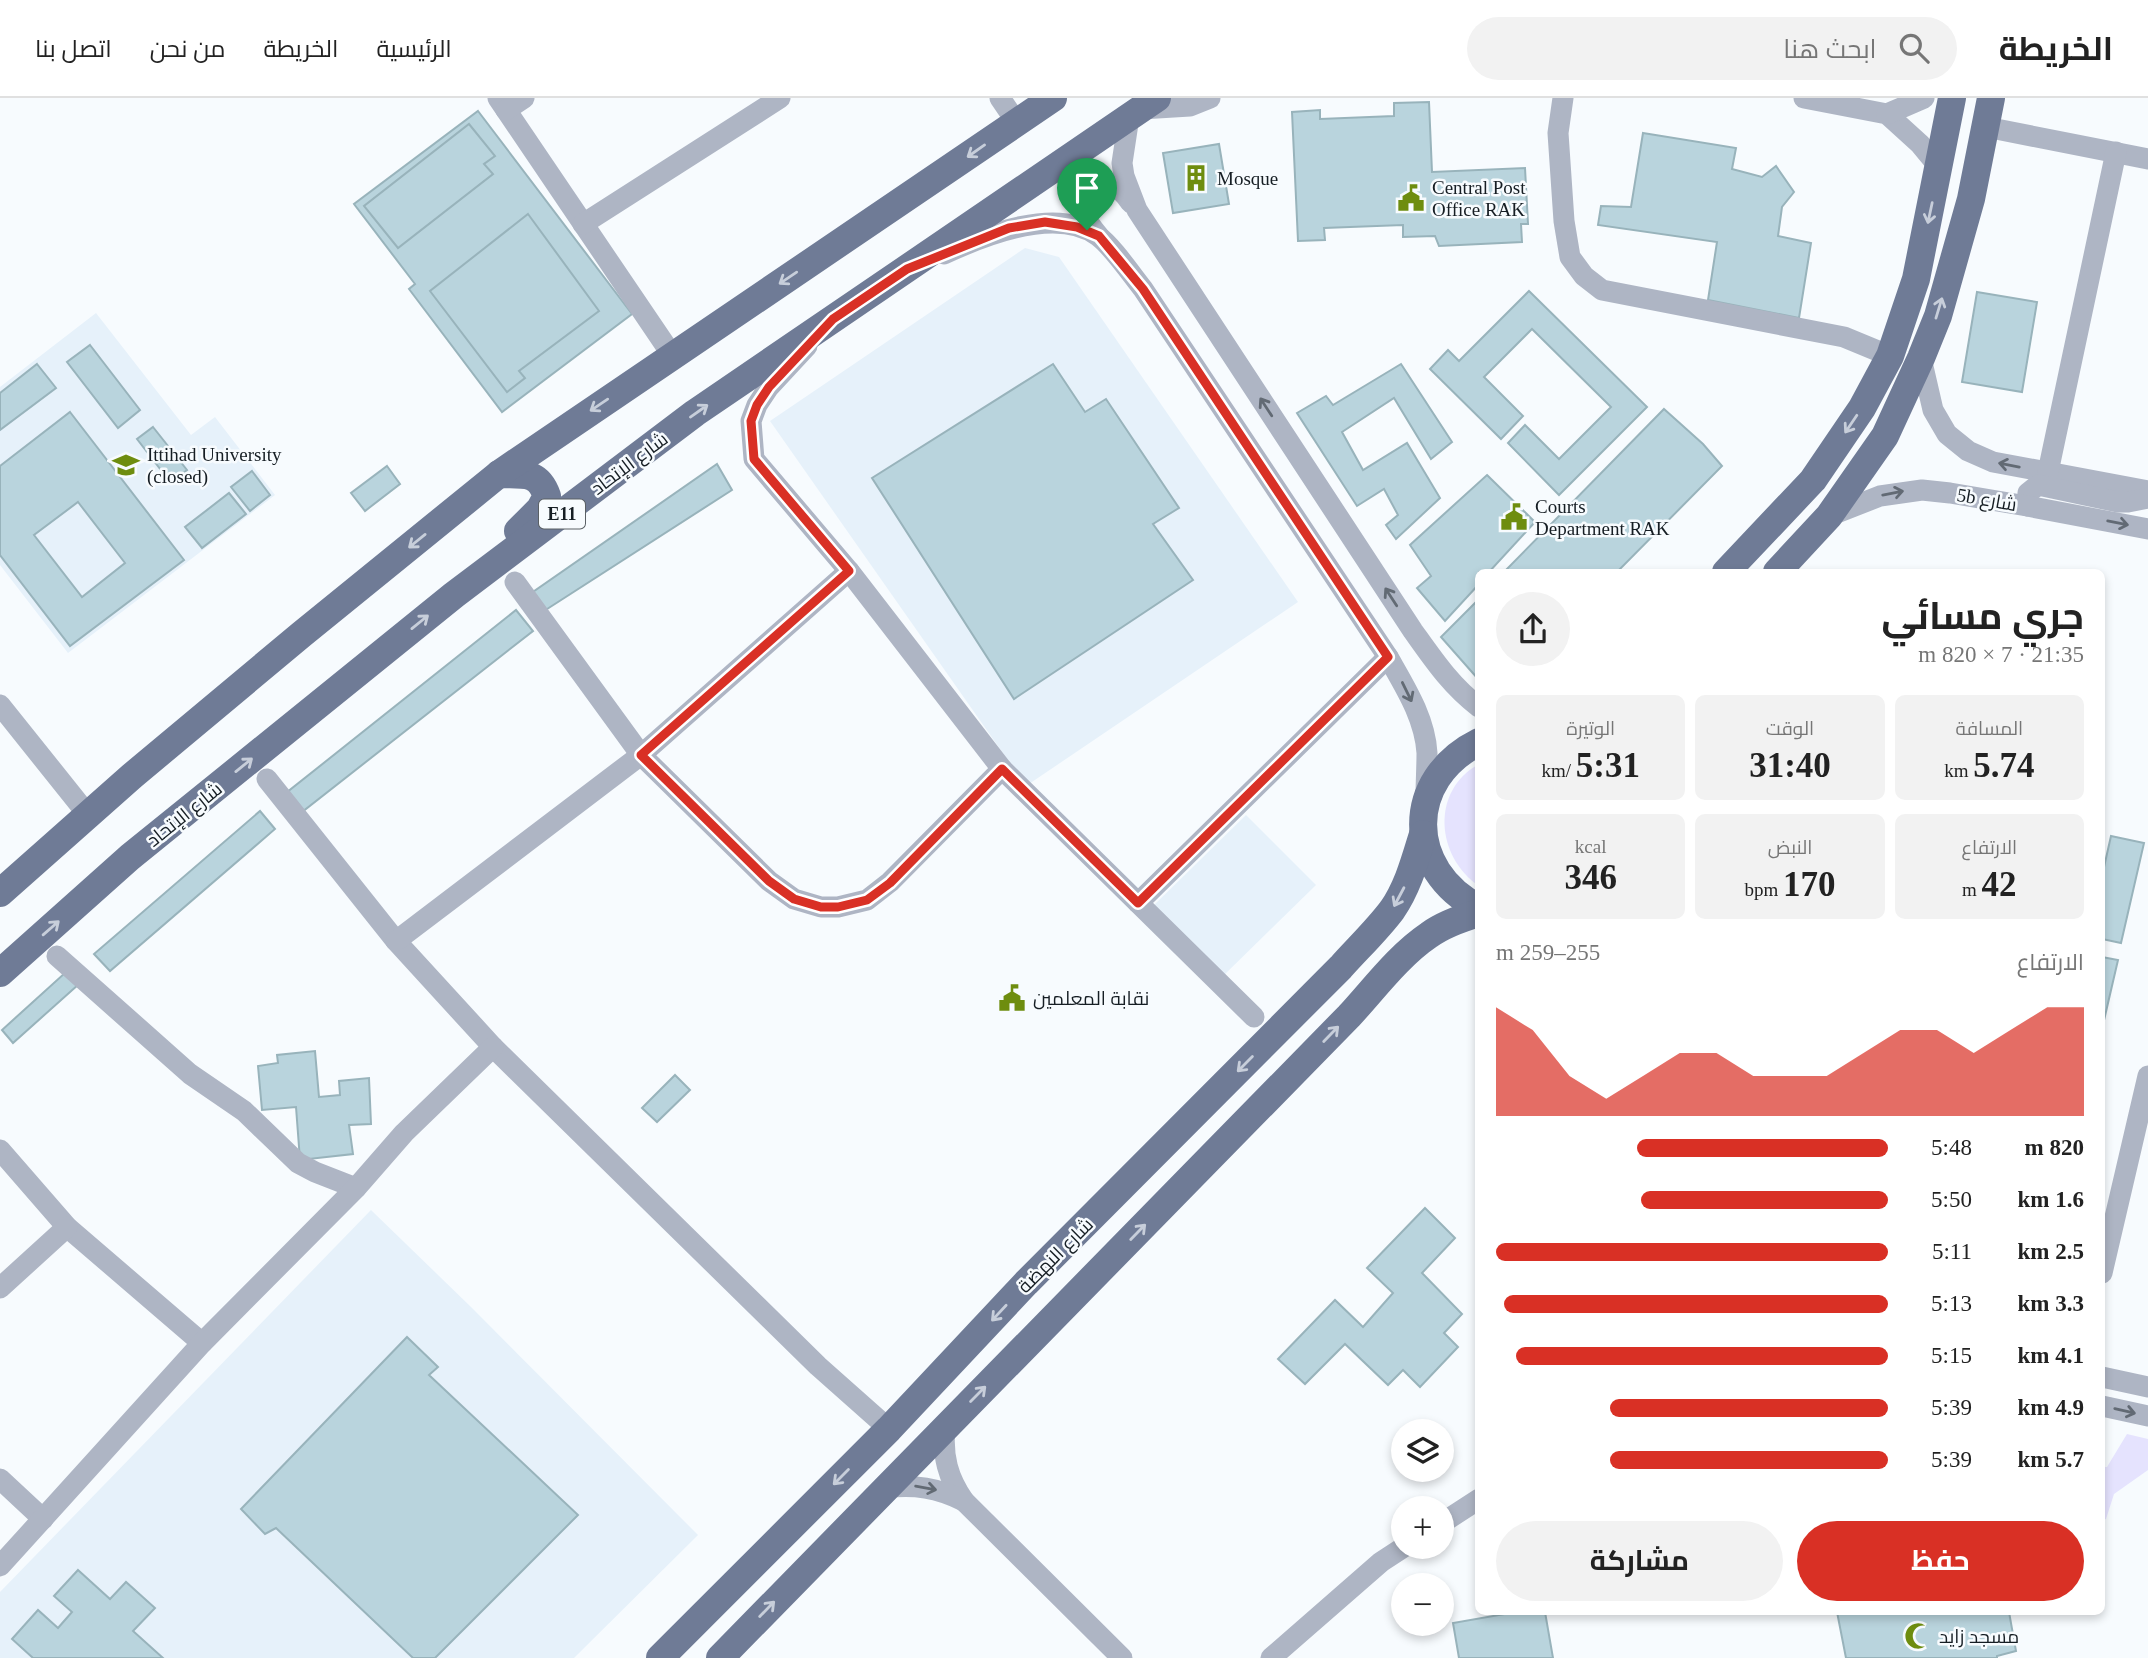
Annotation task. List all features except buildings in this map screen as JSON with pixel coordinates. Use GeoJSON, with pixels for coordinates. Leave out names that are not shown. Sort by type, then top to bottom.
{"type":"FeatureCollection","features":[{"type":"Feature","properties":{"kind":"main road"},"geometry":{"type":"LineString","coordinates":[[0,893],[88,815],[303,634],[499,474],[1053,98]]}},
{"type":"Feature","properties":{"kind":"main road"},"geometry":{"type":"LineString","coordinates":[[1729,569],[1813,480],[1862,408],[1891,356],[1916,279],[1952,98]]}},
{"type":"Feature","properties":{"kind":"main road"},"geometry":{"type":"LineString","coordinates":[[1780,569],[1829,516],[1885,436],[1921,358],[1938,316],[1968,212],[1992,98]]}},
{"type":"Feature","properties":{"kind":"main road","name":"شارع الإتحاد"},"geometry":{"type":"LineString","coordinates":[[0,973],[130,857],[454,595],[695,413],[1143,108]]}},
{"type":"Feature","properties":{"kind":"main road"},"geometry":{"type":"LineString","coordinates":[[454,595],[540,509],[547,496],[542,482],[532,476],[499,474]]}},
{"type":"Feature","properties":{"kind":"main road"},"geometry":{"type":"LineString","coordinates":[[1475,744],[1461,751],[1439,773],[1426,801],[1423,834],[1430,859],[1443,881],[1475,907]]}},
{"type":"Feature","properties":{"kind":"main road","name":"شارع النهضة"},"geometry":{"type":"LineString","coordinates":[[660,1658],[889,1429],[1026,1283],[1341,967],[1378,927],[1401,893],[1413,868],[1423,834]]}},
{"type":"Feature","properties":{"kind":"main road"},"geometry":{"type":"LineString","coordinates":[[720,1658],[1349,1016],[1414,946],[1431,933],[1475,912]]}},
{"type":"Feature","properties":{"kind":"street"},"geometry":{"type":"LineString","coordinates":[[583,224],[780,98]]}},
{"type":"Feature","properties":{"kind":"street"},"geometry":{"type":"LineString","coordinates":[[1000,98],[1017,123]]}},
{"type":"Feature","properties":{"kind":"street"},"geometry":{"type":"LineString","coordinates":[[1137,210],[1122,163],[1143,108],[1190,106],[1210,98]]}},
{"type":"Feature","properties":{"kind":"street"},"geometry":{"type":"LineString","coordinates":[[1563,98],[1558,132],[1564,221],[1570,257],[1584,276],[1602,290],[1844,337],[1891,356]]}},
{"type":"Feature","properties":{"kind":"street"},"geometry":{"type":"LineString","coordinates":[[1804,98],[1887,114],[1915,139],[1939,167]]}},
{"type":"Feature","properties":{"kind":"street"},"geometry":{"type":"LineString","coordinates":[[1887,114],[1924,98]]}},
{"type":"Feature","properties":{"kind":"street"},"geometry":{"type":"LineString","coordinates":[[509,102],[583,224],[672,355]]}},
{"type":"Feature","properties":{"kind":"street"},"geometry":{"type":"LineString","coordinates":[[1986,127],[2148,159]]}},
{"type":"Feature","properties":{"kind":"street"},"geometry":{"type":"LineString","coordinates":[[2048,472],[2116,152]]}},
{"type":"Feature","properties":{"kind":"street"},"geometry":{"type":"LineString","coordinates":[[1426,801],[1427,751],[1422,726],[1408,691],[1143,289],[1091,226],[1083,208],[1084,198],[1091,188],[1110,184],[1118,188],[1137,210],[1413,631],[1446,677],[1460,693],[1475,704]]}},
{"type":"Feature","properties":{"kind":"street"},"geometry":{"type":"LineString","coordinates":[[907,269],[1009,228],[1045,222],[1077,227],[1099,236]]}},
{"type":"Feature","properties":{"kind":"street"},"geometry":{"type":"LineString","coordinates":[[833,319],[769,387],[757,405],[751,421],[754,459],[849,571],[1002,769],[1254,1017]]}},
{"type":"Feature","properties":{"kind":"street","name":"5b شارع"},"geometry":{"type":"LineString","coordinates":[[1921,358],[1933,410],[1947,434],[1980,458],[2148,491]]}},
{"type":"Feature","properties":{"kind":"street"},"geometry":{"type":"LineString","coordinates":[[2027,506],[2028,493],[2038,485],[2118,502],[2148,498]]}},
{"type":"Feature","properties":{"kind":"street","name":"5b شارع"},"geometry":{"type":"LineString","coordinates":[[1829,516],[1880,496],[1908,491],[1943,492],[2148,529]]}},
{"type":"Feature","properties":{"kind":"street"},"geometry":{"type":"LineString","coordinates":[[396,941],[641,755],[849,571]]}},
{"type":"Feature","properties":{"kind":"street"},"geometry":{"type":"LineString","coordinates":[[515,582],[641,755],[769,881],[794,899],[821,907],[838,907],[867,900],[890,883],[1002,769]]}},
{"type":"Feature","properties":{"kind":"street"},"geometry":{"type":"LineString","coordinates":[[1138,903],[1388,657]]}},
{"type":"Feature","properties":{"kind":"street"},"geometry":{"type":"LineString","coordinates":[[0,705],[88,815]]}},
{"type":"Feature","properties":{"kind":"street"},"geometry":{"type":"LineString","coordinates":[[267,779],[396,941],[493,1047],[818,1366],[889,1429]]}},
{"type":"Feature","properties":{"kind":"street"},"geometry":{"type":"LineString","coordinates":[[57,956],[190,1074],[244,1111],[298,1163],[356,1188]]}},
{"type":"Feature","properties":{"kind":"street"},"geometry":{"type":"LineString","coordinates":[[0,1566],[202,1343],[356,1188],[404,1133],[493,1047]]}},
{"type":"Feature","properties":{"kind":"street"},"geometry":{"type":"LineString","coordinates":[[2105,1260],[2148,1076]]}},
{"type":"Feature","properties":{"kind":"street"},"geometry":{"type":"LineString","coordinates":[[0,1150],[67,1227],[202,1343]]}},
{"type":"Feature","properties":{"kind":"street"},"geometry":{"type":"LineString","coordinates":[[0,1288],[67,1227]]}},
{"type":"Feature","properties":{"kind":"street"},"geometry":{"type":"LineString","coordinates":[[2105,1378],[2148,1387]]}},
{"type":"Feature","properties":{"kind":"street"},"geometry":{"type":"LineString","coordinates":[[2105,1407],[2148,1416]]}},
{"type":"Feature","properties":{"kind":"street"},"geometry":{"type":"LineString","coordinates":[[945,1428],[945,1459],[955,1489],[964,1502],[1122,1658]]}},
{"type":"Feature","properties":{"kind":"street"},"geometry":{"type":"LineString","coordinates":[[0,1479],[43,1519]]}},
{"type":"Feature","properties":{"kind":"street"},"geometry":{"type":"LineString","coordinates":[[886,1488],[918,1486],[950,1494],[964,1502]]}},
{"type":"Feature","properties":{"kind":"street"},"geometry":{"type":"LineString","coordinates":[[1454,1515],[1475,1502]]}},
{"type":"Feature","properties":{"kind":"street"},"geometry":{"type":"LineString","coordinates":[[1271,1658],[1391,1555]]}},
{"type":"Feature","properties":{"kind":"shaded area"},"geometry":{"type":"Polygon","coordinates":[[[1025,248],[1059,257],[1298,602],[1026,786],[770,421],[1025,248]]]}},
{"type":"Feature","properties":{"kind":"shaded area","name":"Ittihad University (closed)"},"geometry":{"type":"Polygon","coordinates":[[[96,313],[191,435],[215,417],[275,495],[68,653],[0,565],[0,387],[96,313]]]}},
{"type":"Feature","properties":{"kind":"shaded area"},"geometry":{"type":"Polygon","coordinates":[[[1475,767],[1475,883],[1454,858],[1447,842],[1444,824],[1452,790],[1463,776],[1475,767]]]}},
{"type":"Feature","properties":{"kind":"shaded area"},"geometry":{"type":"Polygon","coordinates":[[[1246,815],[1316,885],[1220,979],[1150,909],[1246,815]]]}},
{"type":"Feature","properties":{"kind":"shaded area"},"geometry":{"type":"Polygon","coordinates":[[[371,1210],[698,1535],[574,1658],[0,1658],[0,1592],[371,1210]]]}},
{"type":"Feature","properties":{"kind":"shaded area"},"geometry":{"type":"Polygon","coordinates":[[[2127,1434],[2148,1439],[2148,1470],[2114,1494],[2105,1519],[2105,1467],[2127,1434]]]}},
{"type":"Feature","properties":{"kind":"place","name":"Mosque"},"geometry":{"type":"Point","coordinates":[1196,178]}},
{"type":"Feature","properties":{"kind":"place","name":"Central Post Office RAK"},"geometry":{"type":"Point","coordinates":[1411,198]}},
{"type":"Feature","properties":{"kind":"place","name":"Ittihad University (closed)"},"geometry":{"type":"Point","coordinates":[126,465]}},
{"type":"Feature","properties":{"kind":"place","name":"Courts Department RAK"},"geometry":{"type":"Point","coordinates":[1514,517]}},
{"type":"Feature","properties":{"kind":"place","name":"نقابة المعلمين"},"geometry":{"type":"Point","coordinates":[1012,998]}},
{"type":"Feature","properties":{"kind":"place","name":"مسجد زايد"},"geometry":{"type":"Point","coordinates":[1918,1636]}},
{"type":"Feature","properties":{"kind":"route"},"geometry":{"type":"LineString","coordinates":[[1045,222],[1087,230],[1099,236],[1143,289],[1388,657],[1138,903],[1002,769],[890,883],[867,900],[838,907],[821,907],[794,899],[769,881],[641,755],[849,571],[754,459],[751,421],[757,405],[769,387],[833,319],[907,269],[1009,228],[1045,222]]}}]}
